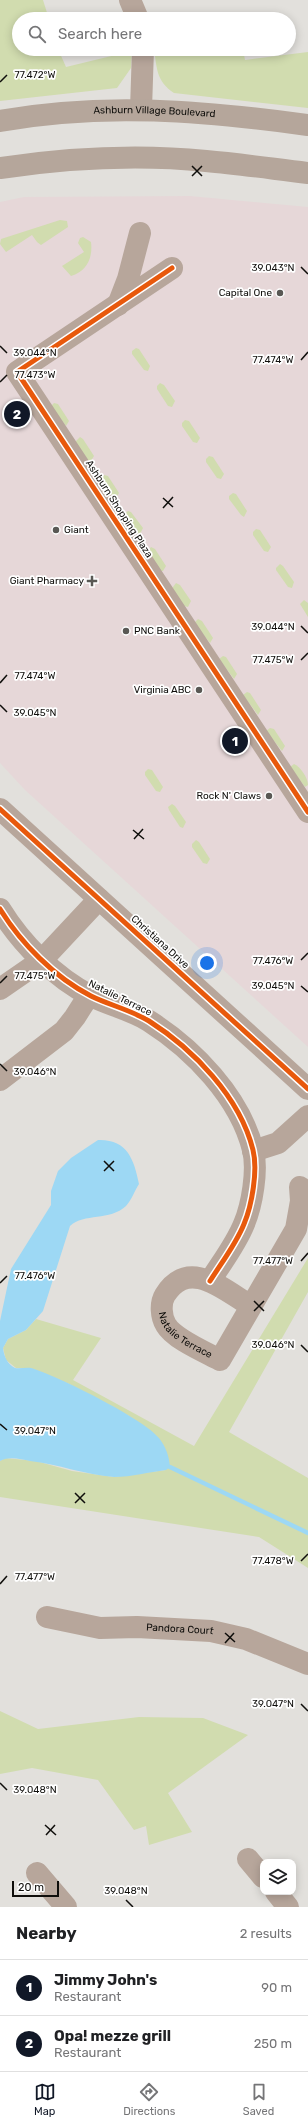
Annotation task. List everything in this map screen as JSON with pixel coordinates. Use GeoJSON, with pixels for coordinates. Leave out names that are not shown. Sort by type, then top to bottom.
{"type":"FeatureCollection","features":[{"type":"Feature","properties":{"kind":"main road","name":"Ashburn Village Boulevard"},"geometry":{"type":"LineString","coordinates":[[0,121],[62,112],[141,109],[240,117],[308,125]]}},
{"type":"Feature","properties":{"kind":"main road"},"geometry":{"type":"LineString","coordinates":[[0,168],[45,161],[85,158],[143,158],[204,161],[308,173]]}},
{"type":"Feature","properties":{"kind":"street"},"geometry":{"type":"LineString","coordinates":[[130,0],[135,12]]}},
{"type":"Feature","properties":{"kind":"street"},"geometry":{"type":"LineString","coordinates":[[141,109],[143,56]]}},
{"type":"Feature","properties":{"kind":"street"},"geometry":{"type":"LineString","coordinates":[[118,305],[128,279],[140,233]]}},
{"type":"Feature","properties":{"kind":"street","name":"Ashburn Shopping Plaza"},"geometry":{"type":"LineString","coordinates":[[172,268],[17,372],[308,812]]}},
{"type":"Feature","properties":{"kind":"street","name":"Christiana Drive"},"geometry":{"type":"LineString","coordinates":[[0,809],[308,1089]]}},
{"type":"Feature","properties":{"kind":"street"},"geometry":{"type":"LineString","coordinates":[[0,988],[42,960],[99,900]]}},
{"type":"Feature","properties":{"kind":"street","name":"Natalie Terrace"},"geometry":{"type":"LineString","coordinates":[[0,909],[23,940],[42,960],[89,995],[148,1020],[203,1065],[222,1086],[237,1111],[253,1150],[252,1195],[245,1223],[239,1236],[210,1281]]}},
{"type":"Feature","properties":{"kind":"street"},"geometry":{"type":"LineString","coordinates":[[0,1080],[64,1031],[76,1017],[89,995]]}},
{"type":"Feature","properties":{"kind":"street"},"geometry":{"type":"LineString","coordinates":[[253,1150],[278,1143],[308,1116]]}},
{"type":"Feature","properties":{"kind":"street","name":"Natalie Terrace"},"geometry":{"type":"LineString","coordinates":[[251,1306],[210,1281],[197,1276],[183,1278],[171,1285],[163,1297],[162,1312],[166,1325],[178,1336],[220,1360],[296,1229],[300,1208],[300,1187]]}},
{"type":"Feature","properties":{"kind":"street","name":"Pandora Court"},"geometry":{"type":"LineString","coordinates":[[47,1617],[100,1628],[137,1627],[211,1631],[246,1639],[308,1664]]}},
{"type":"Feature","properties":{"kind":"street"},"geometry":{"type":"LineString","coordinates":[[248,1859],[260,1873]]}},
{"type":"Feature","properties":{"kind":"street"},"geometry":{"type":"LineString","coordinates":[[37,1873],[66,1907]]}},
{"type":"Feature","properties":{"kind":"street"},"geometry":{"type":"LineString","coordinates":[[278,1895],[288,1907]]}},
{"type":"Feature","properties":{"kind":"shaded area"},"geometry":{"type":"Polygon","coordinates":[[[190,196],[308,207],[308,1047],[25,790],[0,763],[0,202],[24,197],[190,196]]]}},
{"type":"Feature","properties":{"kind":"green space"},"geometry":{"type":"Polygon","coordinates":[[[0,0],[43,0],[47,12],[12,12],[12,56],[61,56],[66,67],[111,56],[132,56],[131,68],[117,88],[0,101],[0,0]]]}},
{"type":"Feature","properties":{"kind":"green space"},"geometry":{"type":"Polygon","coordinates":[[[308,52],[308,108],[174,93],[164,84],[158,74],[155,56],[244,56],[245,60],[276,56],[296,56],[296,54],[308,52]]]}},
{"type":"Feature","properties":{"kind":"green space"},"geometry":{"type":"Polygon","coordinates":[[[60,220],[67,221],[68,227],[41,245],[32,235],[6,252],[0,244],[1,239],[60,220]]]}},
{"type":"Feature","properties":{"kind":"green space"},"geometry":{"type":"Polygon","coordinates":[[[83,237],[91,242],[90,258],[88,263],[81,271],[71,276],[62,266],[84,252],[78,243],[80,238],[83,237]]]}},
{"type":"Feature","properties":{"kind":"green space"},"geometry":{"type":"Polygon","coordinates":[[[136,348],[139,349],[150,366],[148,371],[144,370],[132,354],[132,351],[136,348]]]}},
{"type":"Feature","properties":{"kind":"green space"},"geometry":{"type":"Polygon","coordinates":[[[160,383],[164,385],[175,401],[172,407],[168,406],[157,389],[157,386],[160,383]]]}},
{"type":"Feature","properties":{"kind":"green space"},"geometry":{"type":"Polygon","coordinates":[[[54,403],[58,404],[69,421],[66,426],[51,406],[54,403]]]}},
{"type":"Feature","properties":{"kind":"green space"},"geometry":{"type":"Polygon","coordinates":[[[185,420],[189,421],[200,438],[197,443],[193,442],[182,426],[182,423],[185,420]]]}},
{"type":"Feature","properties":{"kind":"green space"},"geometry":{"type":"Polygon","coordinates":[[[80,437],[83,439],[94,456],[91,461],[88,460],[76,444],[76,441],[80,437]]]}},
{"type":"Feature","properties":{"kind":"green space"},"geometry":{"type":"Polygon","coordinates":[[[209,456],[213,457],[224,474],[221,479],[217,478],[206,462],[206,459],[209,456]]]}},
{"type":"Feature","properties":{"kind":"green space"},"geometry":{"type":"Polygon","coordinates":[[[104,475],[108,476],[119,493],[116,498],[112,497],[101,481],[100,478],[104,475]]]}},
{"type":"Feature","properties":{"kind":"green space"},"geometry":{"type":"Polygon","coordinates":[[[233,493],[236,494],[247,511],[244,517],[229,499],[229,496],[233,493]]]}},
{"type":"Feature","properties":{"kind":"green space"},"geometry":{"type":"Polygon","coordinates":[[[128,511],[131,512],[143,528],[140,534],[136,533],[125,516],[124,514],[128,511]]]}},
{"type":"Feature","properties":{"kind":"green space"},"geometry":{"type":"Polygon","coordinates":[[[256,529],[260,530],[271,547],[268,552],[264,551],[253,535],[253,532],[256,529]]]}},
{"type":"Feature","properties":{"kind":"green space"},"geometry":{"type":"Polygon","coordinates":[[[151,547],[155,549],[166,566],[163,571],[161,571],[148,551],[151,547]]]}},
{"type":"Feature","properties":{"kind":"green space"},"geometry":{"type":"Polygon","coordinates":[[[280,564],[294,582],[292,588],[288,587],[276,570],[280,564]]]}},
{"type":"Feature","properties":{"kind":"green space"},"geometry":{"type":"Polygon","coordinates":[[[176,583],[180,585],[191,601],[188,607],[184,606],[173,589],[176,583]]]}},
{"type":"Feature","properties":{"kind":"green space"},"geometry":{"type":"Polygon","coordinates":[[[304,600],[308,603],[308,617],[300,604],[304,600]]]}},
{"type":"Feature","properties":{"kind":"green space"},"geometry":{"type":"Polygon","coordinates":[[[198,619],[202,621],[213,638],[210,643],[194,623],[198,619]]]}},
{"type":"Feature","properties":{"kind":"green space"},"geometry":{"type":"Polygon","coordinates":[[[223,656],[226,657],[237,674],[234,679],[219,659],[223,656]]]}},
{"type":"Feature","properties":{"kind":"green space"},"geometry":{"type":"Polygon","coordinates":[[[247,692],[250,693],[261,710],[258,715],[243,695],[247,692]]]}},
{"type":"Feature","properties":{"kind":"green space"},"geometry":{"type":"Polygon","coordinates":[[[270,728],[274,729],[285,746],[282,751],[266,731],[270,728]]]}},
{"type":"Feature","properties":{"kind":"green space"},"geometry":{"type":"Polygon","coordinates":[[[294,764],[299,767],[308,782],[308,785],[305,787],[290,767],[294,764]]]}},
{"type":"Feature","properties":{"kind":"green space"},"geometry":{"type":"Polygon","coordinates":[[[148,769],[152,770],[163,787],[160,792],[156,791],[145,775],[145,772],[148,769]]]}},
{"type":"Feature","properties":{"kind":"green space"},"geometry":{"type":"Polygon","coordinates":[[[172,804],[186,822],[183,828],[180,827],[169,810],[168,807],[172,804]]]}},
{"type":"Feature","properties":{"kind":"green space"},"geometry":{"type":"Polygon","coordinates":[[[196,840],[199,842],[210,859],[207,864],[203,863],[192,847],[192,844],[196,840]]]}},
{"type":"Feature","properties":{"kind":"green space"},"geometry":{"type":"Polygon","coordinates":[[[308,1258],[308,1292],[229,1432],[308,1478],[308,1568],[259,1537],[0,1497],[0,1461],[5,1458],[36,1461],[72,1471],[114,1477],[166,1470],[129,1416],[69,1384],[30,1368],[16,1368],[6,1360],[3,1348],[8,1339],[26,1330],[36,1319],[101,1338],[73,1380],[194,1446],[308,1258]]]}},
{"type":"Feature","properties":{"kind":"green space"},"geometry":{"type":"Polygon","coordinates":[[[0,1711],[38,1729],[139,1717],[203,1718],[248,1735],[168,1793],[192,1832],[149,1845],[146,1826],[134,1830],[98,1780],[32,1768],[0,1774],[0,1711]]]}},
{"type":"Feature","properties":{"kind":"water"},"geometry":{"type":"Polygon","coordinates":[[[98,1140],[116,1143],[128,1152],[135,1166],[139,1184],[128,1204],[120,1211],[82,1220],[70,1226],[43,1311],[26,1330],[8,1339],[3,1348],[6,1360],[15,1368],[31,1368],[79,1388],[136,1420],[159,1438],[167,1452],[170,1467],[166,1470],[121,1477],[103,1476],[51,1464],[11,1458],[0,1461],[0,1321],[11,1269],[51,1205],[51,1191],[58,1171],[71,1158],[98,1140]]]}},
{"type":"Feature","properties":{"kind":"waterway"},"geometry":{"type":"LineString","coordinates":[[170,1467],[308,1533]]}},
{"type":"Feature","properties":{"kind":"cycle path"},"geometry":{"type":"LineString","coordinates":[[172,268],[17,372],[308,812]]}},
{"type":"Feature","properties":{"kind":"cycle path"},"geometry":{"type":"LineString","coordinates":[[0,809],[308,1089]]}},
{"type":"Feature","properties":{"kind":"cycle path"},"geometry":{"type":"LineString","coordinates":[[0,909],[8,922],[28,946],[51,969],[64,979],[91,996],[135,1014],[166,1032],[198,1060],[213,1076],[237,1111],[247,1130],[253,1150],[255,1167],[253,1187],[247,1216],[241,1231],[210,1281]]}},
{"type":"Feature","properties":{"kind":"place","name":"Capital One"},"geometry":{"type":"Point","coordinates":[280,293]}},
{"type":"Feature","properties":{"kind":"place","name":"Opa! mezze grill"},"geometry":{"type":"Point","coordinates":[17,414]}},
{"type":"Feature","properties":{"kind":"place","name":"Giant"},"geometry":{"type":"Point","coordinates":[56,530]}},
{"type":"Feature","properties":{"kind":"place","name":"Giant Pharmacy"},"geometry":{"type":"Point","coordinates":[92,581]}},
{"type":"Feature","properties":{"kind":"place","name":"PNC Bank"},"geometry":{"type":"Point","coordinates":[126,631]}},
{"type":"Feature","properties":{"kind":"place","name":"Virginia ABC"},"geometry":{"type":"Point","coordinates":[199,690]}},
{"type":"Feature","properties":{"kind":"place","name":"Jimmy John's"},"geometry":{"type":"Point","coordinates":[235,741]}},
{"type":"Feature","properties":{"kind":"place","name":"Rock N' Claws"},"geometry":{"type":"Point","coordinates":[269,796]}}]}
